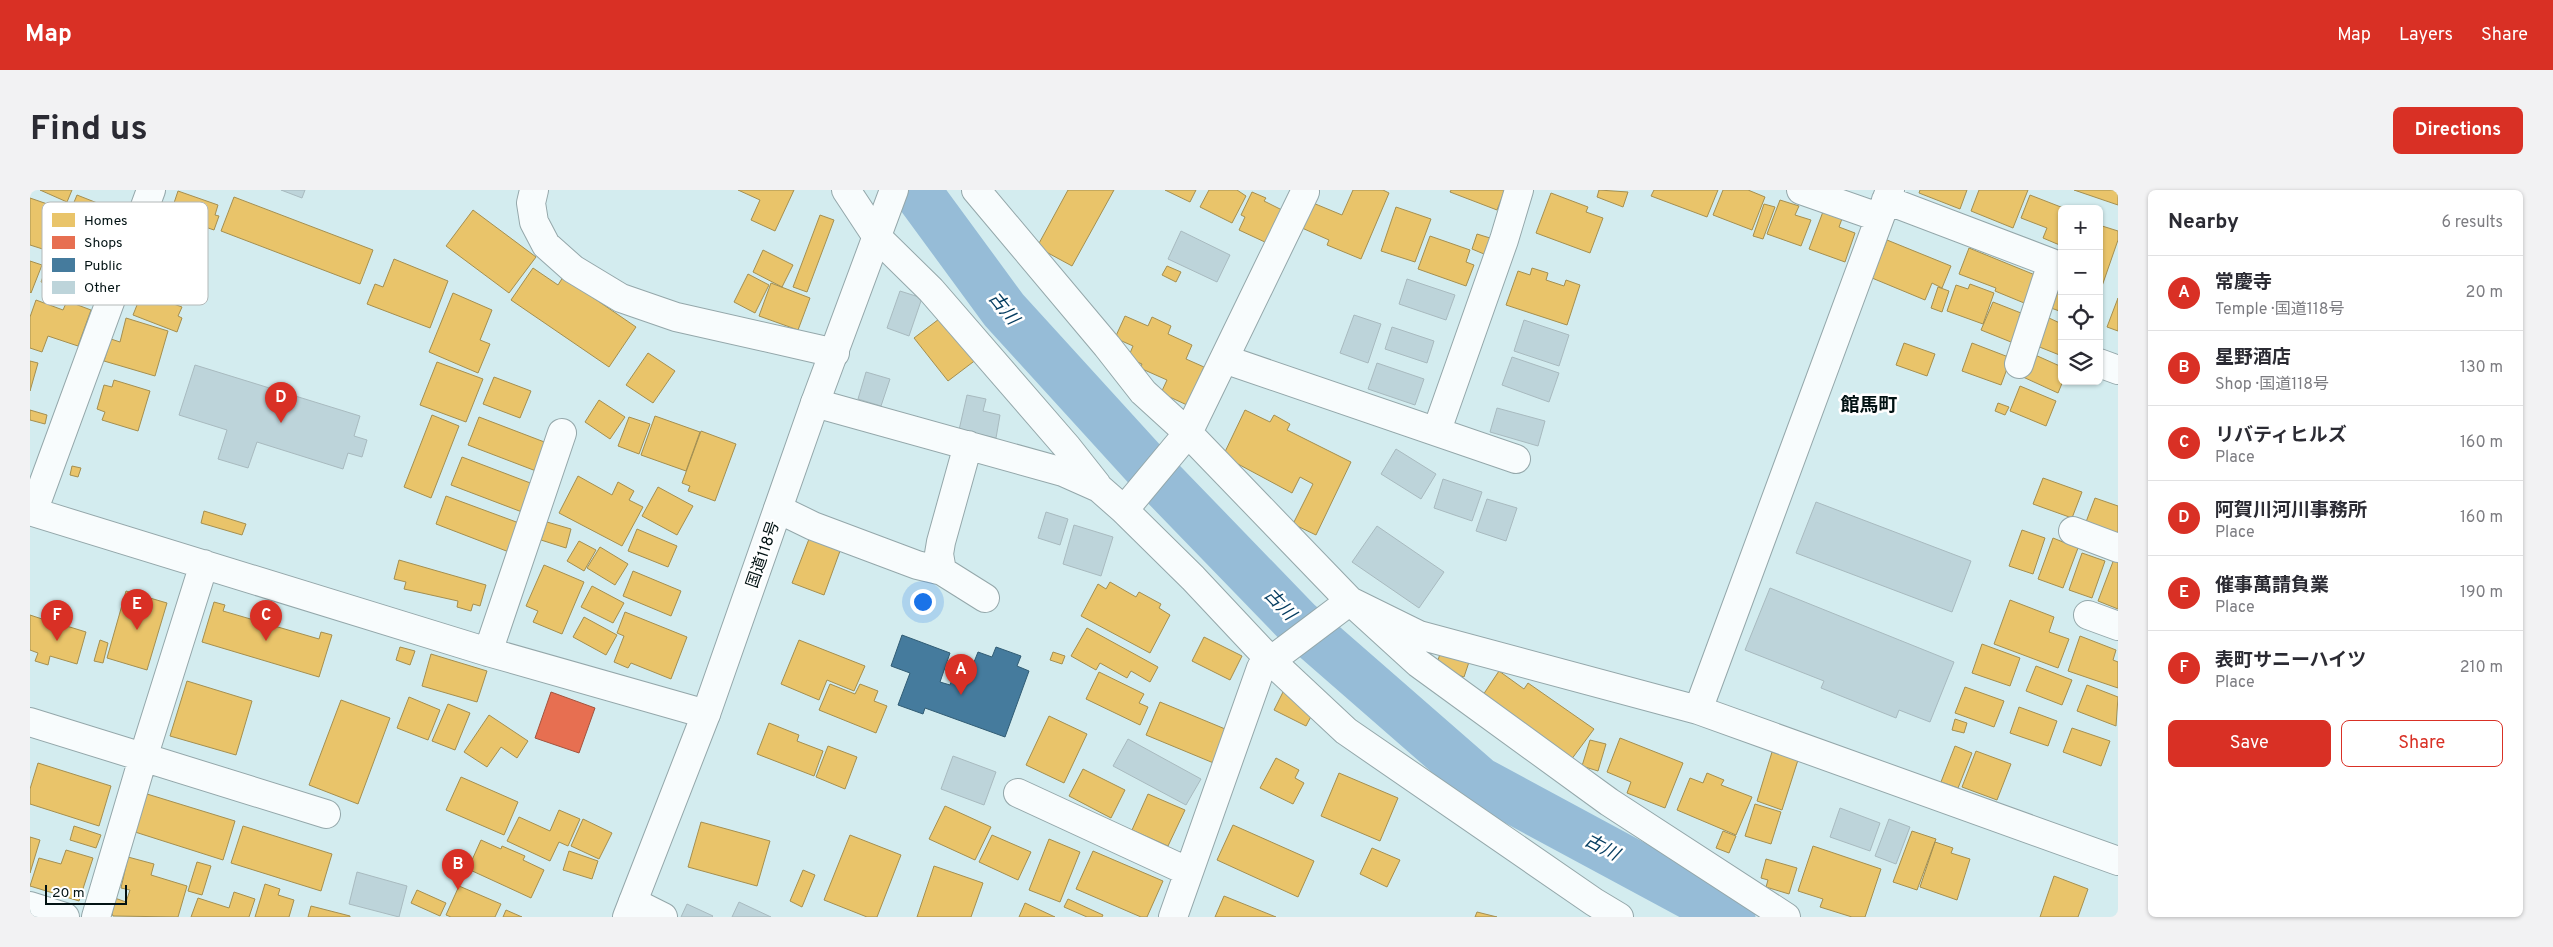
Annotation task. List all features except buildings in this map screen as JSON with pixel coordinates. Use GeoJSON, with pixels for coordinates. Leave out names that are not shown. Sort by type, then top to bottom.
{"type":"FeatureCollection","features":[{"type":"Feature","properties":{"kind":"main road"},"geometry":{"type":"LineString","coordinates":[[147,202],[151,190]]}},
{"type":"Feature","properties":{"kind":"main road"},"geometry":{"type":"LineString","coordinates":[[534,190],[531,203],[534,222],[546,245],[573,269],[621,298],[676,317],[834,353]]}},
{"type":"Feature","properties":{"kind":"main road"},"geometry":{"type":"LineString","coordinates":[[846,190],[879,234],[931,290],[1067,446],[1099,488],[1193,578],[1270,660],[1346,731],[1594,902],[1619,917]]}},
{"type":"Feature","properties":{"kind":"main road","name":"国道118号"},"geometry":{"type":"LineString","coordinates":[[630,910],[706,714],[815,403],[894,190]]}},
{"type":"Feature","properties":{"kind":"main road"},"geometry":{"type":"LineString","coordinates":[[976,190],[1108,346],[1143,392],[1188,433],[1350,601],[1418,663],[1498,723],[1610,802],[1786,917]]}},
{"type":"Feature","properties":{"kind":"main road"},"geometry":{"type":"LineString","coordinates":[[1437,430],[1504,240],[1519,190]]}},
{"type":"Feature","properties":{"kind":"main road"},"geometry":{"type":"LineString","coordinates":[[1801,190],[1885,202],[2052,263],[2019,364]]}},
{"type":"Feature","properties":{"kind":"main road"},"geometry":{"type":"LineString","coordinates":[[1124,510],[1188,433],[1304,191]]}},
{"type":"Feature","properties":{"kind":"main road"},"geometry":{"type":"LineString","coordinates":[[1698,710],[1885,202]]}},
{"type":"Feature","properties":{"kind":"main road"},"geometry":{"type":"LineString","coordinates":[[108,305],[32,512],[488,652],[706,714]]}},
{"type":"Feature","properties":{"kind":"main road"},"geometry":{"type":"LineString","coordinates":[[1224,358],[1437,430],[1516,459]]}},
{"type":"Feature","properties":{"kind":"main road"},"geometry":{"type":"LineString","coordinates":[[2103,364],[2118,370]]}},
{"type":"Feature","properties":{"kind":"main road"},"geometry":{"type":"LineString","coordinates":[[815,403],[968,444],[1063,472],[1099,488]]}},
{"type":"Feature","properties":{"kind":"main road"},"geometry":{"type":"LineString","coordinates":[[488,652],[562,433]]}},
{"type":"Feature","properties":{"kind":"main road"},"geometry":{"type":"LineString","coordinates":[[942,571],[939,554],[941,542],[968,444]]}},
{"type":"Feature","properties":{"kind":"main road"},"geometry":{"type":"LineString","coordinates":[[778,509],[814,526],[917,565],[942,571],[985,598]]}},
{"type":"Feature","properties":{"kind":"main road"},"geometry":{"type":"LineString","coordinates":[[2073,531],[2118,548]]}},
{"type":"Feature","properties":{"kind":"main road"},"geometry":{"type":"LineString","coordinates":[[96,917],[143,758],[204,564]]}},
{"type":"Feature","properties":{"kind":"main road"},"geometry":{"type":"LineString","coordinates":[[1350,601],[1420,634],[1698,710],[2118,861]]}},
{"type":"Feature","properties":{"kind":"main road"},"geometry":{"type":"LineString","coordinates":[[1173,917],[1261,668],[1350,601]]}},
{"type":"Feature","properties":{"kind":"main road"},"geometry":{"type":"LineString","coordinates":[[2088,615],[2118,626]]}},
{"type":"Feature","properties":{"kind":"main road"},"geometry":{"type":"LineString","coordinates":[[30,722],[326,814]]}},
{"type":"Feature","properties":{"kind":"main road"},"geometry":{"type":"LineString","coordinates":[[1018,793],[1189,872]]}},
{"type":"Feature","properties":{"kind":"main road"},"geometry":{"type":"LineString","coordinates":[[30,906],[65,917]]}},
{"type":"Feature","properties":{"kind":"main road"},"geometry":{"type":"LineString","coordinates":[[630,910],[663,917]]}},
{"type":"Feature","properties":{"kind":"waterway","name":"古川"},"geometry":{"type":"LineString","coordinates":[[916,190],[1004,310],[1148,468],[1298,623],[1479,781],[1731,917]]}},
{"type":"Feature","properties":{"kind":"place","name":"阿賀川河川事務所"},"geometry":{"type":"Point","coordinates":[281,423]}},
{"type":"Feature","properties":{"kind":"place","name":"催事萬請負業"},"geometry":{"type":"Point","coordinates":[137,630]}},
{"type":"Feature","properties":{"kind":"place","name":"表町サニーハイツ"},"geometry":{"type":"Point","coordinates":[57,641]}},
{"type":"Feature","properties":{"kind":"place","name":"リバティヒルズ"},"geometry":{"type":"Point","coordinates":[266,641]}},
{"type":"Feature","properties":{"kind":"place","name":"常慶寺"},"geometry":{"type":"Point","coordinates":[961,695]}},
{"type":"Feature","properties":{"kind":"place","name":"星野酒店"},"geometry":{"type":"Point","coordinates":[458,890]}},
{"type":"Feature","properties":{"kind":"district","name":"館馬町"},"geometry":{"type":"Point","coordinates":[1869,404]}}]}
